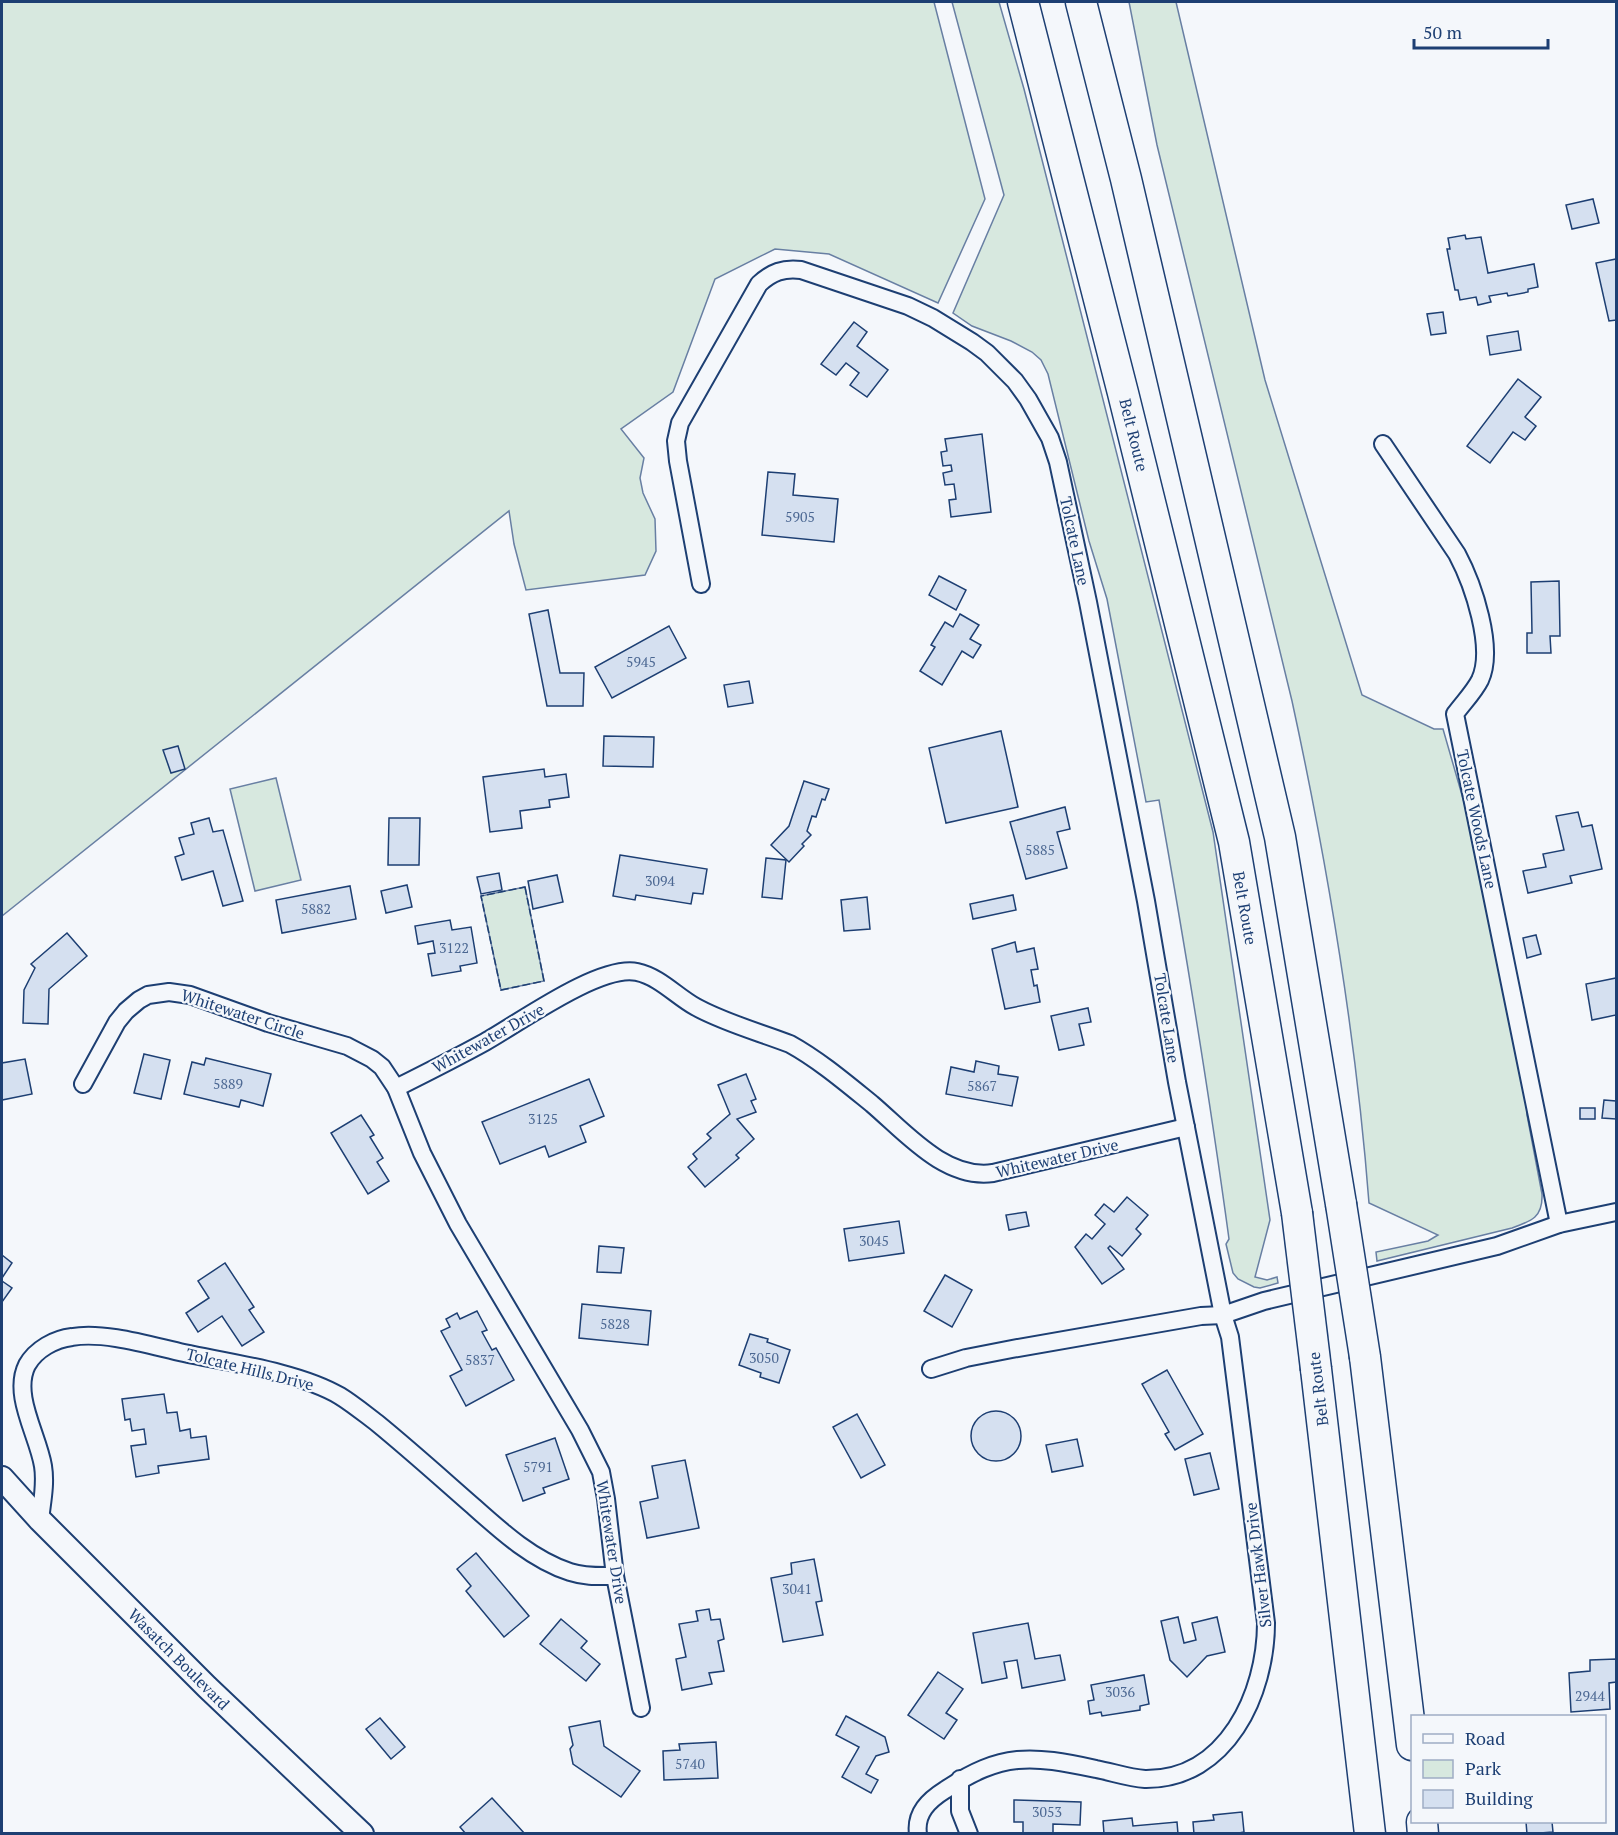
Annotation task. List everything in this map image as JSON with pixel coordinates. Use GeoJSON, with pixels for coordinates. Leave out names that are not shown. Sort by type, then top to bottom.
{"type":"FeatureCollection","features":[{"type":"Feature","properties":{"kind":"highway","name":"Belt Route"},"geometry":{"type":"LineString","coordinates":[[1023,2],[1124,393],[1234,842],[1297,1213],[1370,1833]]}},
{"type":"Feature","properties":{"kind":"highway"},"geometry":{"type":"LineString","coordinates":[[1081,2],[1126,179],[1280,837],[1365,1357],[1411,1729]]}},
{"type":"Feature","properties":{"kind":"highway"},"geometry":{"type":"LineString","coordinates":[[1097,2],[1126,179]]}},
{"type":"Feature","properties":{"kind":"street","name":"Tolcate Lane"},"geometry":{"type":"LineString","coordinates":[[701,584],[678,461],[677,433],[680,423],[759,284],[774,272],[783,269],[801,270],[908,306],[953,330],[987,353],[1001,365],[1028,399],[1050,438],[1058,462],[1088,602],[1146,901],[1177,1082],[1223,1315]]}},
{"type":"Feature","properties":{"kind":"street","name":"Tolcate Woods Lane"},"geometry":{"type":"LineString","coordinates":[[1383,444],[1457,554],[1465,569],[1478,610],[1485,654],[1484,668],[1480,680],[1455,714],[1559,1224]]}},
{"type":"Feature","properties":{"kind":"street","name":"Whitewater Drive"},"geometry":{"type":"LineString","coordinates":[[641,1708],[615,1576],[606,1498],[600,1472],[580,1430],[443,1197],[422,1153],[396,1088],[485,1042],[583,985],[606,975],[630,971],[643,973],[653,978],[694,1006],[804,1051],[930,1153],[966,1172],[993,1173],[1186,1127]]}},
{"type":"Feature","properties":{"kind":"street","name":"Whitewater Circle"},"geometry":{"type":"LineString","coordinates":[[83,1084],[126,1011],[148,996],[169,992],[190,995],[268,1023],[347,1046],[382,1067],[396,1088]]}},
{"type":"Feature","properties":{"kind":"street"},"geometry":{"type":"LineString","coordinates":[[931,1369],[966,1358],[1012,1349],[1201,1316],[1223,1315],[1264,1301],[1497,1246],[1559,1224],[1617,1212]]}},
{"type":"Feature","properties":{"kind":"street","name":"Silver Hawk Drive"},"geometry":{"type":"LineString","coordinates":[[918,1833],[920,1817],[927,1803],[960,1779],[987,1766],[1029,1759],[1055,1761],[1132,1778],[1146,1779],[1172,1775],[1198,1765],[1212,1755],[1226,1742],[1246,1711],[1264,1658],[1266,1623],[1230,1337],[1223,1315]]}},
{"type":"Feature","properties":{"kind":"street","name":"Tolcate Hills Drive"},"geometry":{"type":"LineString","coordinates":[[40,1520],[45,1479],[43,1465],[24,1403],[22,1383],[24,1374],[33,1357],[50,1344],[73,1336],[97,1336],[260,1369],[304,1380],[328,1390],[350,1402],[407,1448],[492,1524],[525,1549],[570,1572],[615,1576]]}},
{"type":"Feature","properties":{"kind":"street","name":"Wasatch Boulevard"},"geometry":{"type":"LineString","coordinates":[[2,1478],[40,1520],[207,1688],[362,1833]]}},
{"type":"Feature","properties":{"kind":"street"},"geometry":{"type":"LineString","coordinates":[[960,1779],[960,1811],[969,1833]]}},
{"type":"Feature","properties":{"kind":"green space"},"geometry":{"type":"Polygon","coordinates":[[[2,2],[934,2],[985,199],[938,303],[829,254],[775,249],[715,279],[673,392],[621,429],[644,458],[640,478],[643,493],[655,519],[656,551],[645,575],[526,590],[514,544],[509,511],[2,916],[2,2]]]}},
{"type":"Feature","properties":{"kind":"green space"},"geometry":{"type":"Polygon","coordinates":[[[952,2],[999,2],[1024,89],[1213,832],[1270,1220],[1255,1277],[1267,1280],[1277,1277],[1278,1283],[1260,1288],[1238,1279],[1233,1273],[1226,1244],[1229,1239],[1213,1129],[1159,800],[1146,802],[1107,599],[1089,541],[1048,374],[1041,360],[1032,352],[972,326],[953,313],[1004,195],[952,2]]]}},
{"type":"Feature","properties":{"kind":"green space"},"geometry":{"type":"Polygon","coordinates":[[[1129,2],[1176,2],[1265,380],[1362,695],[1434,729],[1443,729],[1470,823],[1526,1094],[1527,1115],[1542,1194],[1541,1208],[1535,1217],[1512,1228],[1377,1261],[1376,1252],[1428,1241],[1438,1235],[1369,1203],[1357,1077],[1339,951],[1305,763],[1157,145],[1129,2]]]}},
{"type":"Feature","properties":{"kind":"green space"},"geometry":{"type":"Polygon","coordinates":[[[276,778],[301,880],[255,891],[230,789],[276,778]]]}},
{"type":"Feature","properties":{"kind":"green space"},"geometry":{"type":"Polygon","coordinates":[[[525,887],[544,981],[501,990],[481,896],[525,887]]]}},
{"type":"Feature","properties":{"kind":"building"},"geometry":{"type":"Polygon","coordinates":[[[1593,199],[1599,223],[1572,229],[1566,205],[1593,199]]]}},
{"type":"Feature","properties":{"kind":"building"},"geometry":{"type":"Polygon","coordinates":[[[1465,235],[1466,239],[1481,237],[1488,273],[1534,264],[1538,287],[1528,289],[1528,292],[1508,296],[1507,293],[1489,296],[1491,302],[1478,305],[1476,297],[1460,300],[1458,290],[1455,290],[1447,249],[1450,249],[1448,238],[1465,235]]]}},
{"type":"Feature","properties":{"kind":"building"},"geometry":{"type":"Polygon","coordinates":[[[1616,259],[1616,320],[1609,321],[1596,263],[1616,259]]]}},
{"type":"Feature","properties":{"kind":"building"},"geometry":{"type":"Polygon","coordinates":[[[1443,312],[1446,333],[1431,335],[1427,314],[1443,312]]]}},
{"type":"Feature","properties":{"kind":"building"},"geometry":{"type":"Polygon","coordinates":[[[854,322],[867,332],[857,346],[888,370],[867,397],[850,385],[859,373],[846,363],[836,375],[821,364],[854,322]]]}},
{"type":"Feature","properties":{"kind":"building"},"geometry":{"type":"Polygon","coordinates":[[[1518,331],[1521,350],[1490,355],[1487,336],[1518,331]]]}},
{"type":"Feature","properties":{"kind":"building"},"geometry":{"type":"Polygon","coordinates":[[[1518,379],[1541,397],[1525,417],[1536,426],[1525,440],[1513,432],[1490,463],[1467,446],[1518,379]]]}},
{"type":"Feature","properties":{"kind":"building"},"geometry":{"type":"Polygon","coordinates":[[[982,434],[991,512],[951,517],[949,500],[956,499],[954,484],[945,485],[943,473],[952,471],[951,465],[943,466],[941,452],[947,451],[945,439],[982,434]]]}},
{"type":"Feature","properties":{"kind":"building"},"geometry":{"type":"Polygon","coordinates":[[[768,472],[795,474],[793,495],[838,499],[834,542],[762,535],[768,472]]]}},
{"type":"Feature","properties":{"kind":"building"},"geometry":{"type":"Polygon","coordinates":[[[939,576],[966,590],[956,610],[929,595],[939,576]]]}},
{"type":"Feature","properties":{"kind":"building"},"geometry":{"type":"Polygon","coordinates":[[[1559,581],[1560,636],[1550,636],[1551,653],[1527,653],[1527,633],[1532,633],[1531,582],[1559,581]]]}},
{"type":"Feature","properties":{"kind":"building"},"geometry":{"type":"Polygon","coordinates":[[[548,610],[560,673],[584,673],[583,706],[547,706],[529,614],[548,610]]]}},
{"type":"Feature","properties":{"kind":"building"},"geometry":{"type":"Polygon","coordinates":[[[960,614],[979,625],[970,639],[981,645],[973,658],[962,651],[942,685],[920,671],[935,647],[931,645],[945,622],[953,627],[960,614]]]}},
{"type":"Feature","properties":{"kind":"building"},"geometry":{"type":"Polygon","coordinates":[[[669,626],[686,658],[612,698],[595,667],[669,626]]]}},
{"type":"Feature","properties":{"kind":"building"},"geometry":{"type":"Polygon","coordinates":[[[749,681],[753,703],[728,707],[724,685],[749,681]]]}},
{"type":"Feature","properties":{"kind":"building"},"geometry":{"type":"Polygon","coordinates":[[[1001,731],[1018,807],[946,823],[929,748],[1001,731]]]}},
{"type":"Feature","properties":{"kind":"building"},"geometry":{"type":"Polygon","coordinates":[[[604,736],[654,737],[653,767],[603,766],[604,736]]]}},
{"type":"Feature","properties":{"kind":"building"},"geometry":{"type":"Polygon","coordinates":[[[178,746],[185,769],[171,773],[163,750],[178,746]]]}},
{"type":"Feature","properties":{"kind":"building"},"geometry":{"type":"Polygon","coordinates":[[[544,769],[545,777],[566,774],[569,797],[549,800],[550,807],[520,811],[522,828],[490,832],[483,777],[544,769]]]}},
{"type":"Feature","properties":{"kind":"building"},"geometry":{"type":"Polygon","coordinates":[[[804,781],[829,789],[825,800],[822,799],[816,817],[812,816],[807,831],[811,835],[789,862],[771,845],[789,826],[804,781]]]}},
{"type":"Feature","properties":{"kind":"building"},"geometry":{"type":"Polygon","coordinates":[[[1065,807],[1070,829],[1057,832],[1067,868],[1026,879],[1010,822],[1065,807]]]}},
{"type":"Feature","properties":{"kind":"building"},"geometry":{"type":"Polygon","coordinates":[[[1578,812],[1582,827],[1592,825],[1602,869],[1570,876],[1572,883],[1528,893],[1523,871],[1546,867],[1543,854],[1564,850],[1556,816],[1578,812]]]}},
{"type":"Feature","properties":{"kind":"building"},"geometry":{"type":"Polygon","coordinates":[[[209,818],[213,832],[223,830],[243,901],[223,906],[213,871],[182,880],[175,857],[184,854],[179,838],[194,834],[191,823],[209,818]]]}},
{"type":"Feature","properties":{"kind":"building"},"geometry":{"type":"Polygon","coordinates":[[[389,818],[420,818],[419,865],[388,865],[389,818]]]}},
{"type":"Feature","properties":{"kind":"building"},"geometry":{"type":"Polygon","coordinates":[[[620,855],[707,869],[703,894],[693,893],[691,904],[636,895],[635,900],[613,896],[620,855]]]}},
{"type":"Feature","properties":{"kind":"building"},"geometry":{"type":"Polygon","coordinates":[[[766,858],[786,860],[782,899],[762,897],[766,858]]]}},
{"type":"Feature","properties":{"kind":"building"},"geometry":{"type":"Polygon","coordinates":[[[499,873],[502,890],[481,894],[477,877],[499,873]]]}},
{"type":"Feature","properties":{"kind":"building"},"geometry":{"type":"Polygon","coordinates":[[[557,875],[563,902],[533,909],[528,881],[557,875]]]}},
{"type":"Feature","properties":{"kind":"building"},"geometry":{"type":"Polygon","coordinates":[[[407,885],[412,907],[386,913],[381,891],[407,885]]]}},
{"type":"Feature","properties":{"kind":"building"},"geometry":{"type":"Polygon","coordinates":[[[350,886],[356,919],[282,933],[276,900],[350,886]]]}},
{"type":"Feature","properties":{"kind":"building"},"geometry":{"type":"Polygon","coordinates":[[[1013,895],[1016,910],[973,919],[970,904],[1013,895]]]}},
{"type":"Feature","properties":{"kind":"building"},"geometry":{"type":"Polygon","coordinates":[[[867,897],[870,929],[844,931],[841,900],[867,897]]]}},
{"type":"Feature","properties":{"kind":"building"},"geometry":{"type":"Polygon","coordinates":[[[450,920],[452,930],[471,927],[477,963],[460,966],[461,971],[432,976],[428,954],[435,953],[433,941],[418,944],[415,926],[450,920]]]}},
{"type":"Feature","properties":{"kind":"building"},"geometry":{"type":"Polygon","coordinates":[[[67,933],[87,956],[49,989],[48,1024],[23,1023],[24,990],[35,968],[31,964],[67,933]]]}},
{"type":"Feature","properties":{"kind":"building"},"geometry":{"type":"Polygon","coordinates":[[[1536,935],[1541,954],[1527,958],[1523,938],[1536,935]]]}},
{"type":"Feature","properties":{"kind":"building"},"geometry":{"type":"Polygon","coordinates":[[[1015,942],[1017,952],[1034,948],[1038,969],[1031,970],[1040,1002],[1005,1009],[992,949],[1015,942]]]}},
{"type":"Feature","properties":{"kind":"building"},"geometry":{"type":"Polygon","coordinates":[[[1616,978],[1616,1015],[1592,1020],[1586,984],[1616,978]]]}},
{"type":"Feature","properties":{"kind":"building"},"geometry":{"type":"Polygon","coordinates":[[[1088,1008],[1091,1022],[1079,1024],[1084,1045],[1059,1050],[1051,1016],[1088,1008]]]}},
{"type":"Feature","properties":{"kind":"building"},"geometry":{"type":"Polygon","coordinates":[[[144,1054],[170,1060],[161,1099],[134,1093],[144,1054]]]}},
{"type":"Feature","properties":{"kind":"building"},"geometry":{"type":"Polygon","coordinates":[[[206,1058],[271,1074],[263,1106],[241,1100],[239,1107],[184,1094],[192,1062],[204,1065],[206,1058]]]}},
{"type":"Feature","properties":{"kind":"building"},"geometry":{"type":"Polygon","coordinates":[[[25,1059],[32,1094],[2,1100],[2,1063],[25,1059]]]}},
{"type":"Feature","properties":{"kind":"building"},"geometry":{"type":"Polygon","coordinates":[[[976,1061],[999,1066],[998,1074],[1018,1077],[1012,1106],[946,1094],[951,1067],[974,1072],[976,1061]]]}},
{"type":"Feature","properties":{"kind":"building"},"geometry":{"type":"Polygon","coordinates":[[[746,1074],[756,1099],[751,1101],[756,1112],[737,1119],[754,1139],[736,1155],[739,1158],[705,1187],[688,1167],[697,1159],[693,1154],[711,1138],[707,1134],[730,1114],[718,1085],[746,1074]]]}},
{"type":"Feature","properties":{"kind":"building"},"geometry":{"type":"Polygon","coordinates":[[[589,1079],[604,1116],[580,1126],[586,1142],[549,1157],[545,1146],[500,1164],[482,1122],[589,1079]]]}},
{"type":"Feature","properties":{"kind":"building"},"geometry":{"type":"Polygon","coordinates":[[[1604,1100],[1616,1101],[1616,1119],[1602,1118],[1604,1100]]]}},
{"type":"Feature","properties":{"kind":"building"},"geometry":{"type":"Polygon","coordinates":[[[1580,1108],[1595,1108],[1595,1119],[1580,1119],[1580,1108]]]}},
{"type":"Feature","properties":{"kind":"building"},"geometry":{"type":"Polygon","coordinates":[[[361,1115],[374,1135],[370,1137],[383,1158],[377,1162],[389,1181],[368,1194],[331,1133],[361,1115]]]}},
{"type":"Feature","properties":{"kind":"building"},"geometry":{"type":"Polygon","coordinates":[[[1127,1197],[1148,1215],[1136,1229],[1141,1234],[1122,1256],[1110,1246],[1108,1248],[1124,1269],[1102,1284],[1075,1247],[1086,1234],[1092,1239],[1105,1224],[1095,1215],[1104,1204],[1114,1212],[1127,1197]]]}},
{"type":"Feature","properties":{"kind":"building"},"geometry":{"type":"Polygon","coordinates":[[[1026,1212],[1029,1226],[1009,1230],[1006,1215],[1026,1212]]]}},
{"type":"Feature","properties":{"kind":"building"},"geometry":{"type":"Polygon","coordinates":[[[899,1221],[904,1253],[849,1261],[844,1229],[899,1221]]]}},
{"type":"Feature","properties":{"kind":"building"},"geometry":{"type":"Polygon","coordinates":[[[599,1246],[624,1248],[621,1273],[597,1272],[599,1246]]]}},
{"type":"Feature","properties":{"kind":"building"},"geometry":{"type":"Polygon","coordinates":[[[2,1255],[12,1263],[2,1278],[2,1255]]]}},
{"type":"Feature","properties":{"kind":"building"},"geometry":{"type":"Polygon","coordinates":[[[225,1263],[254,1307],[249,1310],[264,1332],[242,1346],[222,1316],[198,1332],[186,1313],[209,1298],[198,1281],[225,1263]]]}},
{"type":"Feature","properties":{"kind":"building"},"geometry":{"type":"Polygon","coordinates":[[[945,1275],[972,1290],[952,1327],[924,1311],[945,1275]]]}},
{"type":"Feature","properties":{"kind":"building"},"geometry":{"type":"Polygon","coordinates":[[[2,1281],[12,1288],[2,1302],[2,1281]]]}},
{"type":"Feature","properties":{"kind":"building"},"geometry":{"type":"Polygon","coordinates":[[[582,1304],[651,1311],[648,1345],[579,1338],[582,1304]]]}},
{"type":"Feature","properties":{"kind":"building"},"geometry":{"type":"Polygon","coordinates":[[[477,1311],[487,1330],[482,1332],[492,1350],[496,1348],[514,1380],[466,1406],[450,1376],[462,1370],[441,1331],[450,1327],[446,1319],[457,1313],[460,1319],[477,1311]]]}},
{"type":"Feature","properties":{"kind":"building"},"geometry":{"type":"Polygon","coordinates":[[[750,1334],[768,1339],[767,1342],[790,1350],[779,1383],[760,1377],[761,1373],[739,1365],[750,1334]]]}},
{"type":"Feature","properties":{"kind":"building"},"geometry":{"type":"Polygon","coordinates":[[[1167,1370],[1203,1434],[1175,1450],[1165,1434],[1169,1432],[1142,1384],[1167,1370]]]}},
{"type":"Feature","properties":{"kind":"building"},"geometry":{"type":"Polygon","coordinates":[[[164,1394],[167,1413],[177,1412],[180,1431],[190,1429],[191,1438],[206,1436],[209,1459],[158,1466],[159,1473],[136,1477],[131,1446],[146,1444],[144,1429],[132,1431],[130,1419],[125,1420],[122,1399],[164,1394]]]}},
{"type":"Feature","properties":{"kind":"building"},"geometry":{"type":"Polygon","coordinates":[[[991,1411],[1001,1411],[1014,1418],[1021,1431],[1021,1441],[1014,1454],[1001,1461],[991,1461],[982,1457],[975,1450],[971,1441],[971,1431],[975,1422],[982,1415],[991,1411]]]}},
{"type":"Feature","properties":{"kind":"building"},"geometry":{"type":"Polygon","coordinates":[[[857,1414],[885,1465],[861,1478],[833,1427],[857,1414]]]}},
{"type":"Feature","properties":{"kind":"building"},"geometry":{"type":"Polygon","coordinates":[[[555,1438],[569,1479],[543,1488],[545,1493],[523,1501],[506,1455],[555,1438]]]}},
{"type":"Feature","properties":{"kind":"building"},"geometry":{"type":"Polygon","coordinates":[[[1077,1439],[1083,1466],[1052,1472],[1046,1445],[1077,1439]]]}},
{"type":"Feature","properties":{"kind":"building"},"geometry":{"type":"Polygon","coordinates":[[[1210,1453],[1219,1489],[1194,1495],[1185,1459],[1210,1453]]]}},
{"type":"Feature","properties":{"kind":"building"},"geometry":{"type":"Polygon","coordinates":[[[685,1460],[699,1528],[647,1538],[640,1502],[658,1498],[652,1466],[685,1460]]]}},
{"type":"Feature","properties":{"kind":"building"},"geometry":{"type":"Polygon","coordinates":[[[476,1553],[529,1616],[504,1637],[466,1591],[471,1586],[457,1569],[476,1553]]]}},
{"type":"Feature","properties":{"kind":"building"},"geometry":{"type":"Polygon","coordinates":[[[814,1559],[822,1601],[816,1602],[823,1635],[783,1642],[771,1578],[792,1574],[791,1563],[814,1559]]]}},
{"type":"Feature","properties":{"kind":"building"},"geometry":{"type":"Polygon","coordinates":[[[709,1609],[711,1620],[720,1619],[724,1639],[718,1641],[724,1671],[709,1673],[712,1684],[682,1690],[676,1659],[686,1657],[679,1624],[698,1621],[696,1611],[709,1609]]]}},
{"type":"Feature","properties":{"kind":"building"},"geometry":{"type":"Polygon","coordinates":[[[1178,1617],[1184,1643],[1196,1640],[1192,1623],[1217,1617],[1225,1652],[1207,1656],[1187,1677],[1170,1660],[1161,1621],[1178,1617]]]}},
{"type":"Feature","properties":{"kind":"building"},"geometry":{"type":"Polygon","coordinates":[[[561,1619],[587,1641],[581,1648],[600,1664],[586,1681],[540,1644],[561,1619]]]}},
{"type":"Feature","properties":{"kind":"building"},"geometry":{"type":"Polygon","coordinates":[[[1028,1623],[1035,1659],[1060,1655],[1065,1680],[1022,1688],[1017,1660],[1004,1662],[1007,1678],[982,1683],[973,1633],[1028,1623]]]}},
{"type":"Feature","properties":{"kind":"building"},"geometry":{"type":"Polygon","coordinates":[[[1616,1659],[1616,1682],[1609,1683],[1610,1709],[1571,1712],[1569,1673],[1590,1671],[1590,1660],[1616,1659]]]}},
{"type":"Feature","properties":{"kind":"building"},"geometry":{"type":"Polygon","coordinates":[[[938,1672],[963,1689],[946,1713],[957,1720],[944,1739],[908,1715],[938,1672]]]}},
{"type":"Feature","properties":{"kind":"building"},"geometry":{"type":"Polygon","coordinates":[[[1144,1675],[1149,1704],[1140,1706],[1140,1710],[1102,1716],[1101,1712],[1090,1714],[1088,1701],[1094,1700],[1091,1685],[1144,1675]]]}},
{"type":"Feature","properties":{"kind":"building"},"geometry":{"type":"Polygon","coordinates":[[[846,1716],[885,1737],[889,1752],[876,1756],[866,1774],[878,1780],[871,1793],[842,1777],[859,1747],[836,1735],[846,1716]]]}},
{"type":"Feature","properties":{"kind":"building"},"geometry":{"type":"Polygon","coordinates":[[[380,1718],[405,1747],[391,1759],[366,1729],[380,1718]]]}},
{"type":"Feature","properties":{"kind":"building"},"geometry":{"type":"Polygon","coordinates":[[[600,1721],[604,1746],[640,1771],[621,1797],[573,1764],[570,1749],[573,1745],[569,1727],[600,1721]]]}},
{"type":"Feature","properties":{"kind":"building"},"geometry":{"type":"Polygon","coordinates":[[[716,1742],[718,1778],[664,1780],[663,1751],[680,1750],[679,1744],[716,1742]]]}},
{"type":"Feature","properties":{"kind":"building"},"geometry":{"type":"Polygon","coordinates":[[[492,1798],[525,1834],[466,1834],[460,1827],[492,1798]]]}},
{"type":"Feature","properties":{"kind":"building"},"geometry":{"type":"Polygon","coordinates":[[[1014,1800],[1081,1802],[1080,1825],[1053,1824],[1053,1834],[1023,1834],[1023,1822],[1014,1822],[1014,1800]]]}},
{"type":"Feature","properties":{"kind":"building"},"geometry":{"type":"Polygon","coordinates":[[[1242,1812],[1244,1832],[1194,1834],[1193,1822],[1214,1820],[1213,1815],[1242,1812]]]}},
{"type":"Feature","properties":{"kind":"building"},"geometry":{"type":"Polygon","coordinates":[[[1132,1818],[1133,1826],[1177,1822],[1178,1834],[1104,1834],[1103,1821],[1132,1818]]]}},
{"type":"Feature","properties":{"kind":"building"},"geometry":{"type":"Polygon","coordinates":[[[1526,1823],[1552,1823],[1553,1832],[1527,1834],[1526,1823]]]}},
{"type":"Feature","properties":{"kind":"fence"},"geometry":{"type":"LineString","coordinates":[[525,887],[544,981],[501,990],[481,896],[525,887]]}}]}
